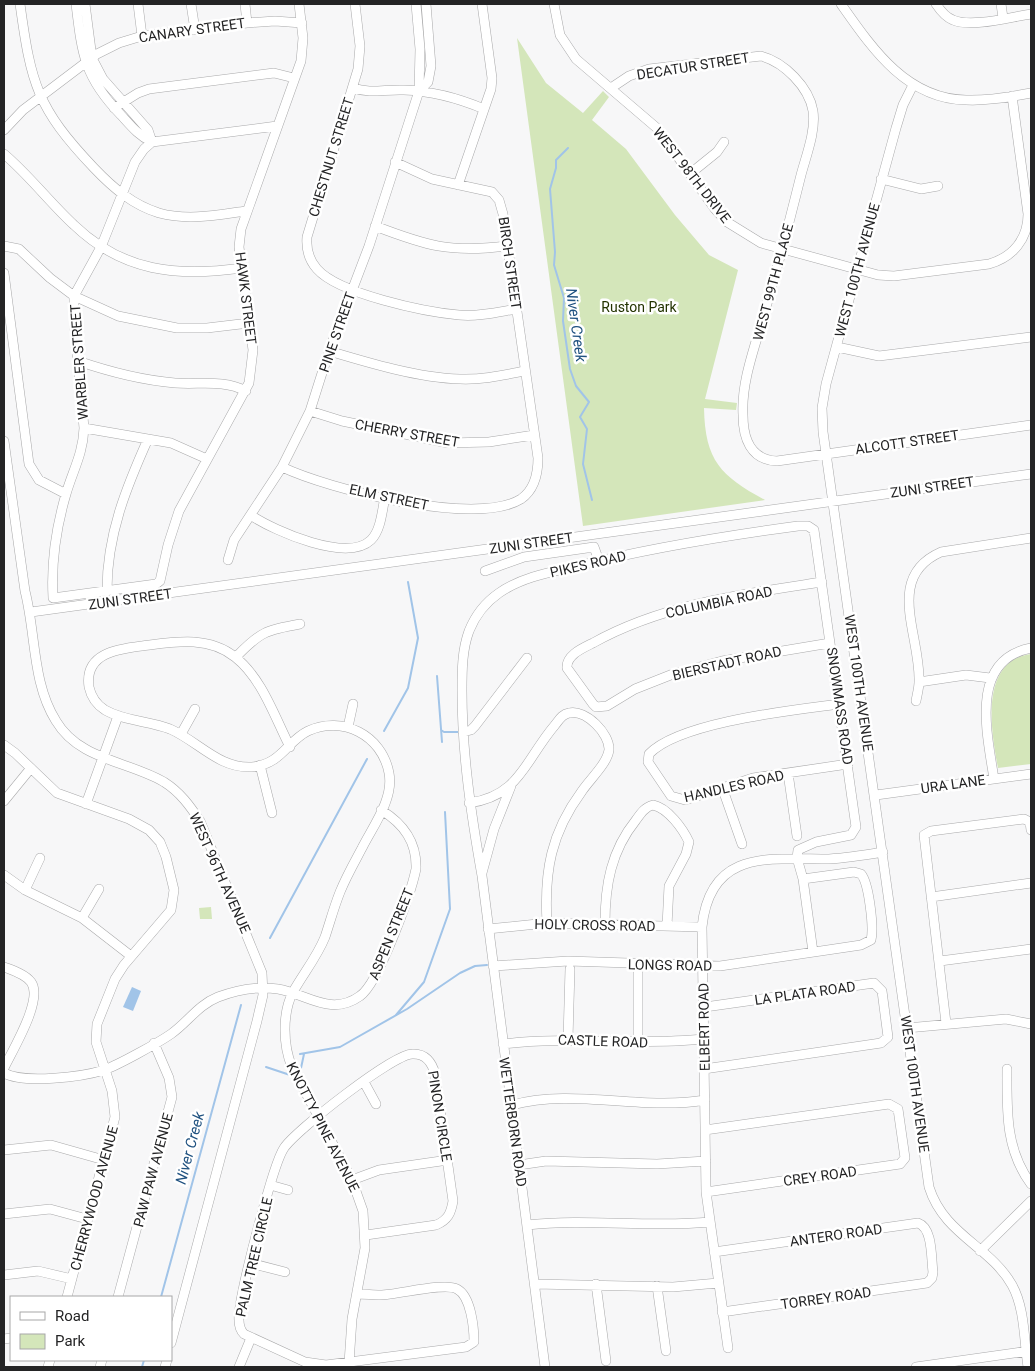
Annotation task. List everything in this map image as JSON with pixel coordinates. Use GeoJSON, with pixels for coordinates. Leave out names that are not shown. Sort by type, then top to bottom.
{"type":"FeatureCollection","features":[{"type":"Feature","properties":{"kind":"street"},"geometry":{"type":"LineString","coordinates":[[20,4],[29,64],[40,98],[66,138],[122,195],[158,213],[176,216],[196,217],[246,211]]}},
{"type":"Feature","properties":{"kind":"street"},"geometry":{"type":"LineString","coordinates":[[80,4],[89,61],[95,83],[118,105],[141,137],[152,142],[277,126]]}},
{"type":"Feature","properties":{"kind":"street"},"geometry":{"type":"LineString","coordinates":[[138,4],[142,36]]}},
{"type":"Feature","properties":{"kind":"street"},"geometry":{"type":"LineString","coordinates":[[191,4],[195,30]]}},
{"type":"Feature","properties":{"kind":"street"},"geometry":{"type":"LineString","coordinates":[[244,4],[247,23]]}},
{"type":"Feature","properties":{"kind":"street","name":"HAWK STREET"},"geometry":{"type":"LineString","coordinates":[[108,590],[156,584],[160,581],[168,545],[179,511],[246,391],[251,377],[253,359],[240,239],[246,211],[302,56],[302,23],[299,4]]}},
{"type":"Feature","properties":{"kind":"street","name":"CHESTNUT STREET"},"geometry":{"type":"LineString","coordinates":[[355,4],[360,46],[353,88],[306,245],[309,257],[319,271],[351,289],[391,301],[459,316],[516,309]]}},
{"type":"Feature","properties":{"kind":"street","name":"PINE STREET"},"geometry":{"type":"LineString","coordinates":[[228,560],[234,540],[252,516],[282,467],[310,411],[329,351],[375,226],[419,91],[421,62],[416,4]]}},
{"type":"Feature","properties":{"kind":"street","name":"PINE STREET"},"geometry":{"type":"LineString","coordinates":[[419,91],[428,82],[430,76],[431,55],[426,4]]}},
{"type":"Feature","properties":{"kind":"street"},"geometry":{"type":"LineString","coordinates":[[395,162],[432,179],[458,185],[484,109],[492,78],[482,4]]}},
{"type":"Feature","properties":{"kind":"street","name":"WEST 98TH DRIVE"},"geometry":{"type":"LineString","coordinates":[[554,4],[560,35],[569,51],[586,69],[611,88],[658,130],[715,209],[727,222],[753,239],[783,250],[856,269],[894,276],[989,264],[1001,260],[1021,243],[1028,227],[1028,214],[1012,96]]}},
{"type":"Feature","properties":{"kind":"street"},"geometry":{"type":"LineString","coordinates":[[841,4],[878,56],[913,85],[933,94],[960,100],[1031,93]]}},
{"type":"Feature","properties":{"kind":"street"},"geometry":{"type":"LineString","coordinates":[[936,4],[946,16],[959,22],[1031,14]]}},
{"type":"Feature","properties":{"kind":"street"},"geometry":{"type":"LineString","coordinates":[[1001,4],[1003,18]]}},
{"type":"Feature","properties":{"kind":"street"},"geometry":{"type":"LineString","coordinates":[[418,21],[428,19]]}},
{"type":"Feature","properties":{"kind":"street","name":"CANARY STREET"},"geometry":{"type":"LineString","coordinates":[[4,130],[23,110],[89,61],[119,43],[142,36],[247,23],[268,21],[302,23]]}},
{"type":"Feature","properties":{"kind":"street","name":"DECATUR STREET"},"geometry":{"type":"LineString","coordinates":[[611,88],[629,76],[650,69],[754,56],[778,62],[798,84]]}},
{"type":"Feature","properties":{"kind":"street"},"geometry":{"type":"LineString","coordinates":[[118,105],[138,92],[149,89],[274,73],[294,78]]}},
{"type":"Feature","properties":{"kind":"street","name":"WEST 99TH PLACE"},"geometry":{"type":"LineString","coordinates":[[782,460],[764,458],[754,452],[746,438],[742,414],[744,391],[750,366],[783,250],[813,126],[811,104],[798,84]]}},
{"type":"Feature","properties":{"kind":"street","name":"WEST 100TH AVENUE"},"geometry":{"type":"LineString","coordinates":[[913,85],[903,105],[856,269],[823,397],[822,418],[907,1028],[933,1198],[942,1215],[1008,1279],[1016,1293],[1028,1351],[1028,1367]]}},
{"type":"Feature","properties":{"kind":"street"},"geometry":{"type":"LineString","coordinates":[[353,88],[372,92],[419,91],[446,96],[484,109]]}},
{"type":"Feature","properties":{"kind":"street","name":"WARBLER STREET"},"geometry":{"type":"LineString","coordinates":[[108,590],[53,598],[52,568],[55,542],[66,494],[81,455],[84,428],[74,296],[101,247],[139,155],[152,142]]}},
{"type":"Feature","properties":{"kind":"street"},"geometry":{"type":"LineString","coordinates":[[691,174],[717,152],[724,142]]}},
{"type":"Feature","properties":{"kind":"street"},"geometry":{"type":"LineString","coordinates":[[4,154],[73,225],[101,247],[134,263],[169,272],[195,273],[242,268]]}},
{"type":"Feature","properties":{"kind":"street"},"geometry":{"type":"LineString","coordinates":[[882,180],[921,189],[938,186]]}},
{"type":"Feature","properties":{"kind":"street","name":"BIRCH STREET"},"geometry":{"type":"LineString","coordinates":[[458,185],[486,190],[497,197],[503,214],[538,467],[532,487],[520,499],[498,506]]}},
{"type":"Feature","properties":{"kind":"street"},"geometry":{"type":"LineString","coordinates":[[375,226],[416,242],[445,248],[470,250],[507,246]]}},
{"type":"Feature","properties":{"kind":"street"},"geometry":{"type":"LineString","coordinates":[[4,246],[19,249],[50,278],[74,296],[118,316],[157,326],[190,329],[249,322]]}},
{"type":"Feature","properties":{"kind":"street"},"geometry":{"type":"LineString","coordinates":[[4,273],[29,464],[39,480],[66,494]]}},
{"type":"Feature","properties":{"kind":"street"},"geometry":{"type":"LineString","coordinates":[[837,347],[879,356],[1031,337]]}},
{"type":"Feature","properties":{"kind":"street"},"geometry":{"type":"LineString","coordinates":[[329,351],[448,378],[475,379],[525,372]]}},
{"type":"Feature","properties":{"kind":"street"},"geometry":{"type":"LineString","coordinates":[[78,362],[132,378],[188,384],[222,383],[246,391]]}},
{"type":"Feature","properties":{"kind":"street","name":"CHERRY STREET"},"geometry":{"type":"LineString","coordinates":[[310,411],[351,423],[448,443],[489,442],[534,435]]}},
{"type":"Feature","properties":{"kind":"street","name":"ALCOTT STREET"},"geometry":{"type":"LineString","coordinates":[[782,460],[1031,425]]}},
{"type":"Feature","properties":{"kind":"street"},"geometry":{"type":"LineString","coordinates":[[84,428],[184,447],[207,459]]}},
{"type":"Feature","properties":{"kind":"street"},"geometry":{"type":"LineString","coordinates":[[108,590],[108,562],[115,523],[123,496],[148,439]]}},
{"type":"Feature","properties":{"kind":"street","name":"WEST 96TH AVENUE"},"geometry":{"type":"LineString","coordinates":[[4,442],[25,591],[31,612],[41,682],[49,708],[65,733],[77,744],[101,757],[163,782],[183,797],[200,821],[260,964],[263,988],[258,1021],[172,1339]]}},
{"type":"Feature","properties":{"kind":"street","name":"ELM STREET"},"geometry":{"type":"LineString","coordinates":[[282,467],[321,483],[384,497],[449,508],[498,506]]}},
{"type":"Feature","properties":{"kind":"street","name":"ZUNI STREET"},"geometry":{"type":"LineString","coordinates":[[31,612],[1031,474]]}},
{"type":"Feature","properties":{"kind":"street"},"geometry":{"type":"LineString","coordinates":[[252,516],[288,534],[349,549],[364,545],[375,535],[384,497]]}},
{"type":"Feature","properties":{"kind":"street","name":"PIKES ROAD"},"geometry":{"type":"LineString","coordinates":[[462,714],[462,671],[466,643],[474,621],[489,602],[508,588],[527,580],[599,561],[726,536],[798,526],[811,528]]}},
{"type":"Feature","properties":{"kind":"street","name":"SNOWMASS ROAD"},"geometry":{"type":"LineString","coordinates":[[811,528],[815,534],[822,582],[848,764],[855,830],[851,835],[819,842]]}},
{"type":"Feature","properties":{"kind":"street"},"geometry":{"type":"LineString","coordinates":[[916,701],[919,682],[909,586],[916,570],[930,558],[941,552],[1031,538]]}},
{"type":"Feature","properties":{"kind":"street"},"geometry":{"type":"LineString","coordinates":[[485,571],[524,557],[594,547],[599,561]]}},
{"type":"Feature","properties":{"kind":"street","name":"COLUMBIA ROAD"},"geometry":{"type":"LineString","coordinates":[[580,687],[569,672],[567,665],[570,658],[579,650],[619,630],[688,606],[822,582]]}},
{"type":"Feature","properties":{"kind":"street"},"geometry":{"type":"LineString","coordinates":[[236,657],[262,633],[270,629],[300,624]]}},
{"type":"Feature","properties":{"kind":"street"},"geometry":{"type":"LineString","coordinates":[[272,813],[260,766],[246,767],[226,763],[181,734],[154,724],[118,716],[104,709],[96,701],[89,687],[90,672],[99,658],[107,652],[187,641],[210,644],[236,657],[253,677],[290,747]]}},
{"type":"Feature","properties":{"kind":"street","name":"BIERSTADT ROAD"},"geometry":{"type":"LineString","coordinates":[[580,687],[596,707],[603,708],[635,689],[673,674],[722,661],[830,643]]}},
{"type":"Feature","properties":{"kind":"street"},"geometry":{"type":"LineString","coordinates":[[994,779],[987,719],[990,678],[997,665],[1006,658],[1031,648]]}},
{"type":"Feature","properties":{"kind":"street"},"geometry":{"type":"LineString","coordinates":[[463,732],[471,730],[475,726],[527,658]]}},
{"type":"Feature","properties":{"kind":"street"},"geometry":{"type":"LineString","coordinates":[[919,682],[966,675],[990,678]]}},
{"type":"Feature","properties":{"kind":"street"},"geometry":{"type":"LineString","coordinates":[[348,727],[353,704]]}},
{"type":"Feature","properties":{"kind":"street","name":"HANDLES ROAD"},"geometry":{"type":"LineString","coordinates":[[839,704],[745,718],[716,725],[662,744],[654,749],[648,758],[650,768],[658,779],[671,796],[680,800],[753,778],[848,764]]}},
{"type":"Feature","properties":{"kind":"street"},"geometry":{"type":"LineString","coordinates":[[181,734],[195,709]]}},
{"type":"Feature","properties":{"kind":"street","name":"WETTERBORN ROAD"},"geometry":{"type":"LineString","coordinates":[[482,876],[494,829],[512,786],[546,735],[564,714],[574,712],[584,716],[606,735],[609,744],[608,755],[569,811],[554,844],[546,876],[547,923]]}},
{"type":"Feature","properties":{"kind":"street","name":"WETTERBORN ROAD"},"geometry":{"type":"LineString","coordinates":[[462,714],[469,803],[482,876],[545,1367]]}},
{"type":"Feature","properties":{"kind":"street"},"geometry":{"type":"LineString","coordinates":[[86,804],[101,757],[118,716]]}},
{"type":"Feature","properties":{"kind":"street","name":"KNOTTY PINE AVENUE"},"geometry":{"type":"LineString","coordinates":[[260,766],[290,747],[301,735],[317,728],[348,727],[362,732],[372,740],[385,759],[390,780],[387,797],[341,888],[324,939],[292,994],[286,1028],[286,1051],[296,1076],[352,1180],[361,1204],[366,1235],[349,1340],[348,1363]]}},
{"type":"Feature","properties":{"kind":"street","name":"CHERRYWOOD AVENUE"},"geometry":{"type":"LineString","coordinates":[[4,746],[31,768],[52,790],[68,798],[143,826],[160,842],[166,857],[174,890],[171,910],[131,956],[115,978],[97,1024],[96,1042],[106,1069],[116,1108],[114,1124],[67,1296]]}},
{"type":"Feature","properties":{"kind":"street"},"geometry":{"type":"LineString","coordinates":[[4,801],[31,768]]}},
{"type":"Feature","properties":{"kind":"street"},"geometry":{"type":"LineString","coordinates":[[788,773],[797,836]]}},
{"type":"Feature","properties":{"kind":"street","name":"URA LANE"},"geometry":{"type":"LineString","coordinates":[[876,795],[1031,774]]}},
{"type":"Feature","properties":{"kind":"street"},"geometry":{"type":"LineString","coordinates":[[469,803],[494,797],[512,786]]}},
{"type":"Feature","properties":{"kind":"street"},"geometry":{"type":"LineString","coordinates":[[722,787],[742,844]]}},
{"type":"Feature","properties":{"kind":"street"},"geometry":{"type":"LineString","coordinates":[[605,924],[606,892],[611,863],[628,830],[648,806],[656,805],[662,808],[685,834],[688,846],[669,886],[667,926]]}},
{"type":"Feature","properties":{"kind":"street","name":"ASPEN STREET"},"geometry":{"type":"LineString","coordinates":[[4,1073],[21,1079],[35,1080],[106,1069],[172,1034],[196,1009],[212,1000],[241,991],[263,988],[280,989],[323,1005],[338,1005],[362,996],[379,972],[414,876],[416,862],[408,835],[395,819],[381,810]]}},
{"type":"Feature","properties":{"kind":"street"},"geometry":{"type":"LineString","coordinates":[[946,1023],[940,961],[923,840],[925,834],[1024,818],[1030,822],[1031,830]]}},
{"type":"Feature","properties":{"kind":"street"},"geometry":{"type":"LineString","coordinates":[[813,952],[803,879],[797,858],[798,850],[819,842],[819,859]]}},
{"type":"Feature","properties":{"kind":"street","name":"ELBERT ROAD"},"geometry":{"type":"LineString","coordinates":[[728,1348],[706,1192],[703,913],[711,892],[720,879],[733,868],[746,862],[765,859],[819,859],[883,852]]}},
{"type":"Feature","properties":{"kind":"street"},"geometry":{"type":"LineString","coordinates":[[25,890],[40,858]]}},
{"type":"Feature","properties":{"kind":"street","name":"LONGS ROAD"},"geometry":{"type":"LineString","coordinates":[[493,966],[568,961],[720,966],[868,942],[872,935],[864,876],[854,872],[803,879]]}},
{"type":"Feature","properties":{"kind":"street"},"geometry":{"type":"LineString","coordinates":[[4,875],[25,890],[82,918],[131,956]]}},
{"type":"Feature","properties":{"kind":"street"},"geometry":{"type":"LineString","coordinates":[[931,897],[1031,883]]}},
{"type":"Feature","properties":{"kind":"street"},"geometry":{"type":"LineString","coordinates":[[82,918],[99,889]]}},
{"type":"Feature","properties":{"kind":"street","name":"HOLY CROSS ROAD"},"geometry":{"type":"LineString","coordinates":[[488,929],[547,923],[702,926]]}},
{"type":"Feature","properties":{"kind":"street"},"geometry":{"type":"LineString","coordinates":[[940,961],[1031,949]]}},
{"type":"Feature","properties":{"kind":"street"},"geometry":{"type":"LineString","coordinates":[[4,967],[31,982],[34,1000],[4,1068]]}},
{"type":"Feature","properties":{"kind":"street"},"geometry":{"type":"LineString","coordinates":[[568,1039],[570,969]]}},
{"type":"Feature","properties":{"kind":"street"},"geometry":{"type":"LineString","coordinates":[[638,973],[638,1041]]}},
{"type":"Feature","properties":{"kind":"street","name":"LA PLATA ROAD"},"geometry":{"type":"LineString","coordinates":[[704,1007],[874,983],[882,991],[887,1039],[876,1044],[704,1069]]}},
{"type":"Feature","properties":{"kind":"street"},"geometry":{"type":"LineString","coordinates":[[907,1028],[946,1023],[964,1024],[1009,1019],[1031,1024]]}},
{"type":"Feature","properties":{"kind":"street","name":"CASTLE ROAD"},"geometry":{"type":"LineString","coordinates":[[503,1044],[568,1039],[670,1043],[704,1040]]}},
{"type":"Feature","properties":{"kind":"street","name":"PAW PAW AVENUE"},"geometry":{"type":"LineString","coordinates":[[118,1296],[172,1098],[169,1078],[154,1043]]}},
{"type":"Feature","properties":{"kind":"street","name":"PINON CIRCLE"},"geometry":{"type":"LineString","coordinates":[[319,1116],[364,1082],[406,1055],[420,1054],[428,1058],[435,1074],[453,1201],[446,1220],[428,1227],[366,1235]]}},
{"type":"Feature","properties":{"kind":"street"},"geometry":{"type":"LineString","coordinates":[[1008,1069],[1010,1143],[1031,1184]]}},
{"type":"Feature","properties":{"kind":"street"},"geometry":{"type":"LineString","coordinates":[[364,1082],[376,1104]]}},
{"type":"Feature","properties":{"kind":"street"},"geometry":{"type":"LineString","coordinates":[[512,1104],[558,1099],[663,1103],[705,1100]]}},
{"type":"Feature","properties":{"kind":"street","name":"CREY ROAD"},"geometry":{"type":"LineString","coordinates":[[706,1130],[892,1105],[898,1109],[905,1158],[900,1164],[706,1192]]}},
{"type":"Feature","properties":{"kind":"street","name":"PALM TREE CIRCLE"},"geometry":{"type":"LineString","coordinates":[[319,1116],[298,1131],[284,1148],[276,1163],[250,1263],[239,1321],[241,1331],[251,1338],[305,1362],[326,1365],[466,1347],[474,1342],[466,1297],[457,1289],[445,1287],[381,1295],[357,1294]]}},
{"type":"Feature","properties":{"kind":"street"},"geometry":{"type":"LineString","coordinates":[[4,1150],[51,1145],[104,1160]]}},
{"type":"Feature","properties":{"kind":"street"},"geometry":{"type":"LineString","coordinates":[[352,1180],[379,1170],[448,1160]]}},
{"type":"Feature","properties":{"kind":"street"},"geometry":{"type":"LineString","coordinates":[[519,1166],[546,1161],[657,1164],[706,1161]]}},
{"type":"Feature","properties":{"kind":"street"},"geometry":{"type":"LineString","coordinates":[[270,1185],[288,1190]]}},
{"type":"Feature","properties":{"kind":"street"},"geometry":{"type":"LineString","coordinates":[[980,1251],[1031,1201]]}},
{"type":"Feature","properties":{"kind":"street"},"geometry":{"type":"LineString","coordinates":[[4,1214],[50,1209],[88,1219]]}},
{"type":"Feature","properties":{"kind":"street"},"geometry":{"type":"LineString","coordinates":[[527,1225],[559,1221],[661,1225],[710,1222]]}},
{"type":"Feature","properties":{"kind":"street","name":"ANTERO ROAD"},"geometry":{"type":"LineString","coordinates":[[714,1252],[918,1223],[924,1226],[928,1233],[933,1272],[930,1282]]}},
{"type":"Feature","properties":{"kind":"street"},"geometry":{"type":"LineString","coordinates":[[250,1263],[285,1272]]}},
{"type":"Feature","properties":{"kind":"street"},"geometry":{"type":"LineString","coordinates":[[4,1275],[38,1271],[72,1279]]}},
{"type":"Feature","properties":{"kind":"street","name":"TORREY ROAD"},"geometry":{"type":"LineString","coordinates":[[722,1312],[930,1282]]}},
{"type":"Feature","properties":{"kind":"street"},"geometry":{"type":"LineString","coordinates":[[535,1284],[657,1286],[718,1283]]}},
{"type":"Feature","properties":{"kind":"street"},"geometry":{"type":"LineString","coordinates":[[596,1284],[606,1360]]}},
{"type":"Feature","properties":{"kind":"street"},"geometry":{"type":"LineString","coordinates":[[657,1286],[666,1351]]}},
{"type":"Feature","properties":{"kind":"street"},"geometry":{"type":"LineString","coordinates":[[239,1367],[251,1338]]}},
{"type":"Feature","properties":{"kind":"street"},"geometry":{"type":"LineString","coordinates":[[916,1367],[1028,1351]]}},
{"type":"Feature","properties":{"kind":"green space","name":"Ruston Park"},"geometry":{"type":"Polygon","coordinates":[[[517,38],[546,83],[583,113],[603,91],[609,97],[592,120],[626,149],[675,215],[709,255],[738,270],[705,399],[737,403],[736,410],[704,408],[705,426],[712,454],[718,465],[737,483],[765,500],[583,526],[517,38]]]}},
{"type":"Feature","properties":{"kind":"green space"},"geometry":{"type":"Polygon","coordinates":[[[1031,654],[1031,764],[998,768],[992,718],[992,700],[996,683],[1003,670],[1014,659],[1031,654]]]}},
{"type":"Feature","properties":{"kind":"green space"},"geometry":{"type":"Polygon","coordinates":[[[211,907],[212,919],[200,919],[199,908],[211,907]]]}},
{"type":"Feature","properties":{"kind":"water"},"geometry":{"type":"Polygon","coordinates":[[[132,987],[141,991],[133,1011],[123,1007],[132,987]]]}},
{"type":"Feature","properties":{"kind":"waterway","name":"Niver Creek"},"geometry":{"type":"LineString","coordinates":[[568,148],[556,160],[556,168],[550,189],[555,252],[554,265],[564,298],[563,321],[570,369],[576,386],[589,402],[580,417],[587,429],[583,464],[592,500]]}},
{"type":"Feature","properties":{"kind":"waterway","name":"Niver Creek"},"geometry":{"type":"LineString","coordinates":[[384,731],[408,688],[418,638],[408,582]]}},
{"type":"Feature","properties":{"kind":"waterway"},"geometry":{"type":"LineString","coordinates":[[437,676],[442,742]]}},
{"type":"Feature","properties":{"kind":"waterway"},"geometry":{"type":"LineString","coordinates":[[441,730],[444,732],[458,732]]}},
{"type":"Feature","properties":{"kind":"waterway","name":"Niver Creek"},"geometry":{"type":"LineString","coordinates":[[270,938],[367,759]]}},
{"type":"Feature","properties":{"kind":"waterway"},"geometry":{"type":"LineString","coordinates":[[396,1015],[424,982],[450,909],[445,812]]}},
{"type":"Feature","properties":{"kind":"waterway"},"geometry":{"type":"LineString","coordinates":[[300,1054],[340,1047],[407,1009],[460,973],[475,966],[487,965]]}},
{"type":"Feature","properties":{"kind":"waterway","name":"Niver Creek"},"geometry":{"type":"LineString","coordinates":[[161,1296],[241,1005]]}},
{"type":"Feature","properties":{"kind":"waterway"},"geometry":{"type":"LineString","coordinates":[[301,1068],[304,1054]]}},
{"type":"Feature","properties":{"kind":"waterway"},"geometry":{"type":"LineString","coordinates":[[266,1067],[290,1075]]}},
{"type":"Feature","properties":{"kind":"waterway","name":"Niver Creek"},"geometry":{"type":"LineString","coordinates":[[142,1367],[144,1361]]}}]}
